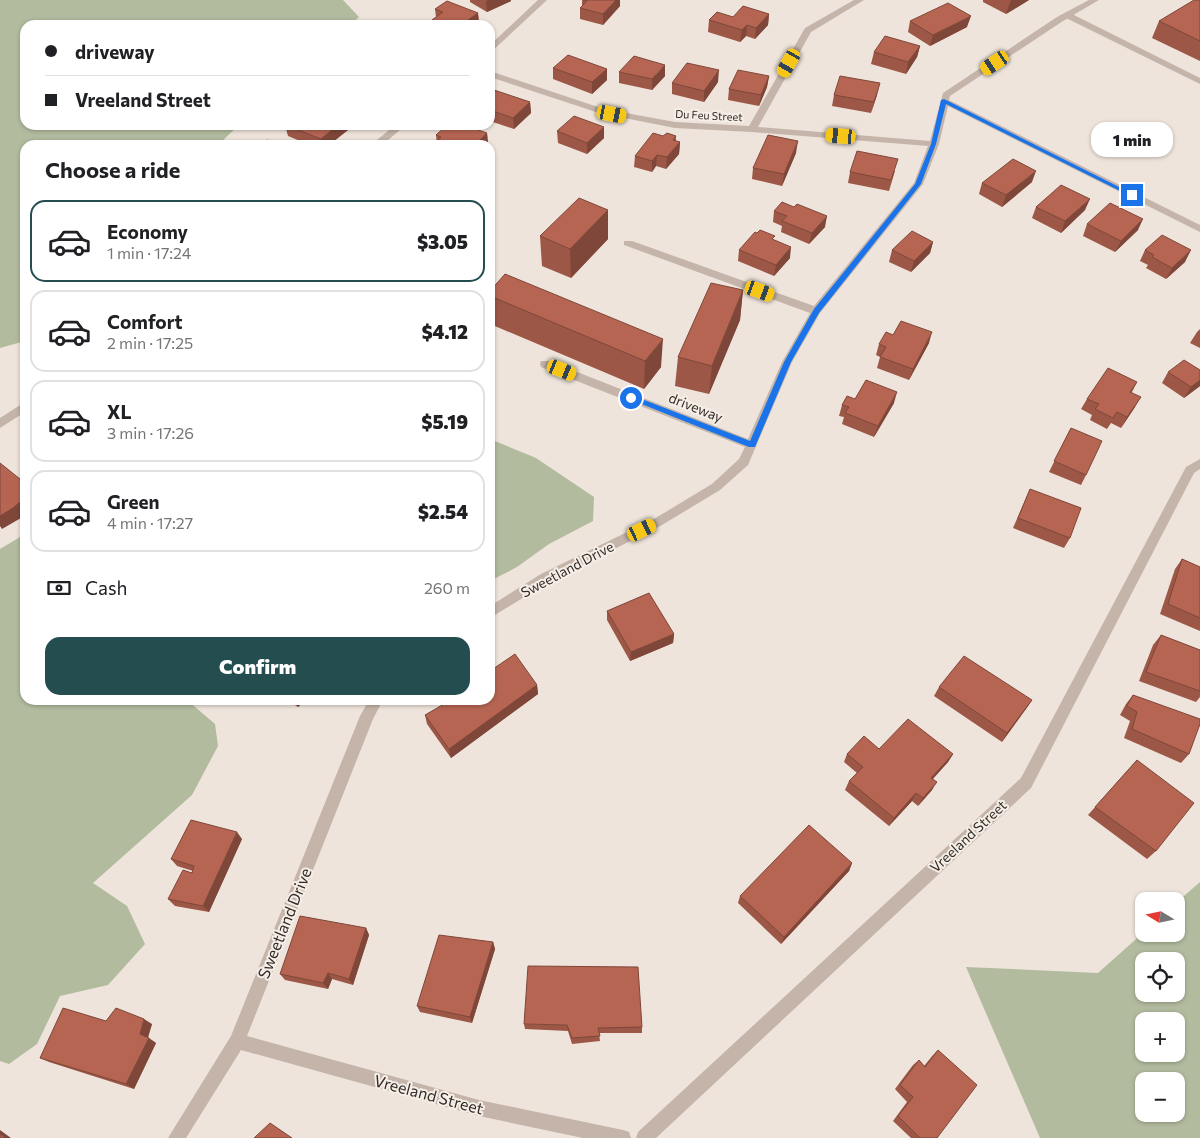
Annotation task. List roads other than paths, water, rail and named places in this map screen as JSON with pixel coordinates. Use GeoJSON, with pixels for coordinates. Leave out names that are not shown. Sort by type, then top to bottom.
{"type":"FeatureCollection","features":[{"type":"Feature","properties":{"kind":"street"},"geometry":{"type":"LineString","coordinates":[[495,45],[543,0]]}},
{"type":"Feature","properties":{"kind":"street"},"geometry":{"type":"LineString","coordinates":[[752,129],[808,30],[860,0]]}},
{"type":"Feature","properties":{"kind":"street"},"geometry":{"type":"LineString","coordinates":[[1095,0],[1067,15],[946,95],[944,100],[1200,229]]}},
{"type":"Feature","properties":{"kind":"street"},"geometry":{"type":"LineString","coordinates":[[1067,15],[1200,81]]}},
{"type":"Feature","properties":{"kind":"street","name":"Du Feu Street"},"geometry":{"type":"LineString","coordinates":[[495,76],[602,112],[675,125],[752,129],[934,144]]}},
{"type":"Feature","properties":{"kind":"street","name":"Sweetland Drive"},"geometry":{"type":"LineString","coordinates":[[495,610],[545,578],[658,522],[716,487],[744,462],[787,362],[816,311],[918,184],[934,144],[944,100]]}},
{"type":"Feature","properties":{"kind":"street"},"geometry":{"type":"LineString","coordinates":[[382,140],[395,130]]}},
{"type":"Feature","properties":{"kind":"street"},"geometry":{"type":"LineString","coordinates":[[628,243],[816,311]]}},
{"type":"Feature","properties":{"kind":"street","name":"driveway"},"geometry":{"type":"LineString","coordinates":[[545,364],[752,445]]}},
{"type":"Feature","properties":{"kind":"street"},"geometry":{"type":"LineString","coordinates":[[0,424],[20,410]]}},
{"type":"Feature","properties":{"kind":"street","name":"Vreeland Street"},"geometry":{"type":"LineString","coordinates":[[644,1138],[1026,783],[1190,470],[1200,463]]}},
{"type":"Feature","properties":{"kind":"street","name":"Sweetland Drive"},"geometry":{"type":"LineString","coordinates":[[176,1138],[237,1041],[367,716],[373,705]]}},
{"type":"Feature","properties":{"kind":"street","name":"Vreeland Street"},"geometry":{"type":"LineString","coordinates":[[237,1041],[479,1108],[623,1138]]}}]}
